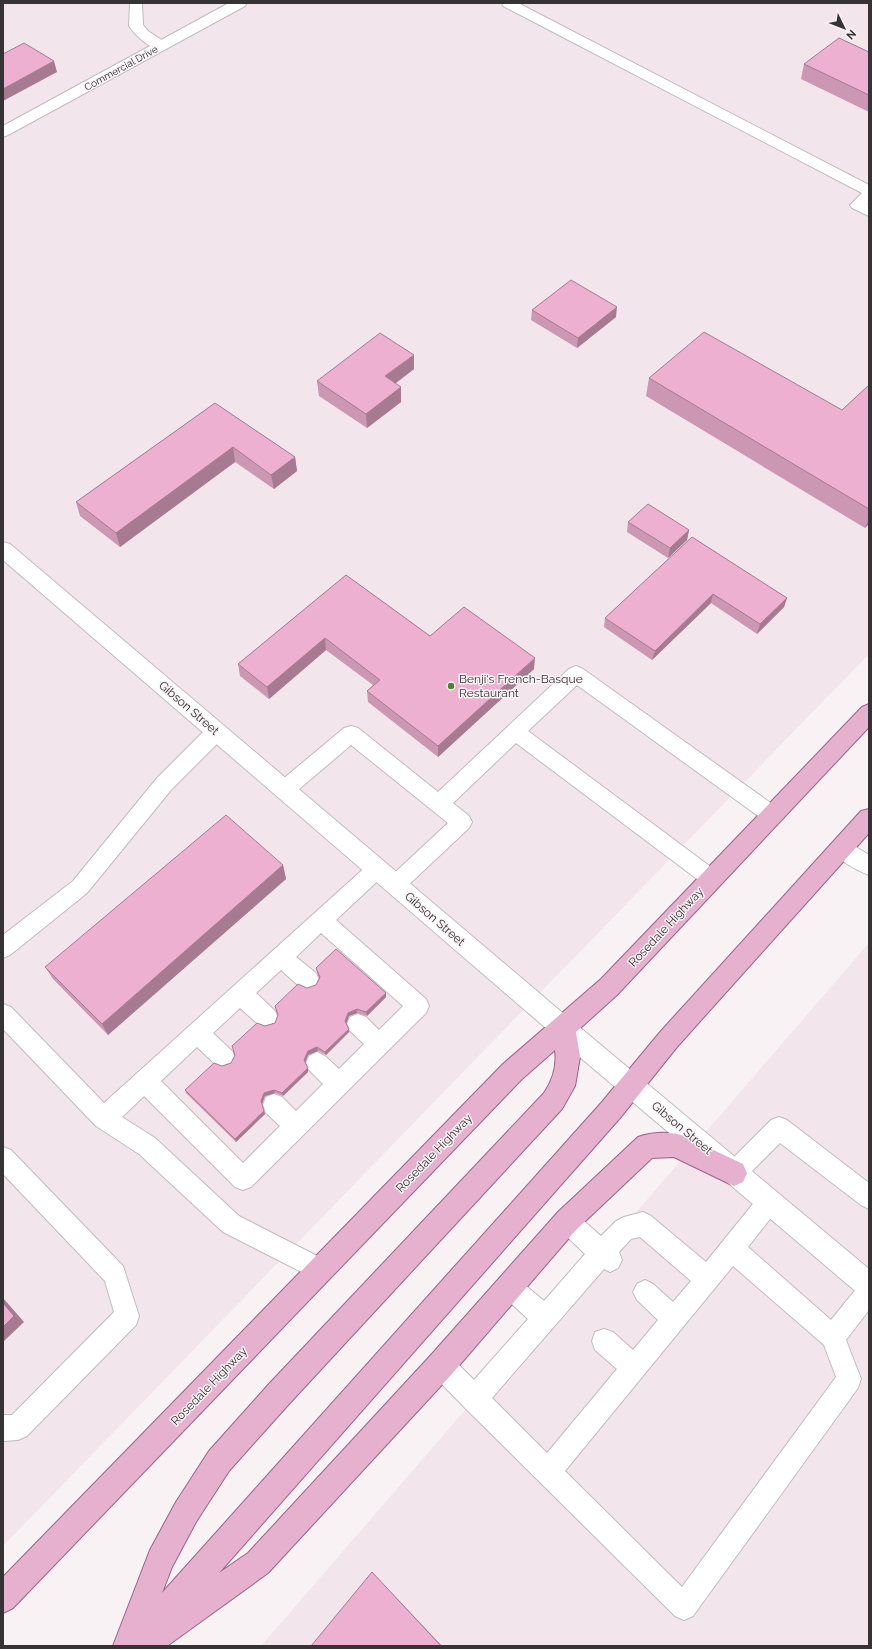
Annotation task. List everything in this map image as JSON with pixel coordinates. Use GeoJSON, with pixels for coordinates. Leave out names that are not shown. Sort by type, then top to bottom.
{"type":"FeatureCollection","features":[{"type":"Feature","properties":{"kind":"main road","name":"Rosedale Highway"},"geometry":{"type":"LineString","coordinates":[[6,1589],[321,1270],[512,1072],[609,988],[869,713]]}},
{"type":"Feature","properties":{"kind":"main road"},"geometry":{"type":"LineString","coordinates":[[135,1646],[611,1110],[670,1039],[869,818]]}},
{"type":"Feature","properties":{"kind":"main road"},"geometry":{"type":"LineString","coordinates":[[128,1646],[160,1560],[186,1512],[219,1462],[279,1394],[553,1102],[563,1086],[568,1057],[563,1028]]}},
{"type":"Feature","properties":{"kind":"main road"},"geometry":{"type":"LineString","coordinates":[[141,1646],[258,1563],[441,1365],[567,1221],[647,1146],[675,1146],[734,1172]]}},
{"type":"Feature","properties":{"kind":"street","name":"Commercial Drive"},"geometry":{"type":"LineString","coordinates":[[3,132],[240,3]]}},
{"type":"Feature","properties":{"kind":"street","name":"Gibson Street"},"geometry":{"type":"LineString","coordinates":[[3,549],[563,1028],[869,1286]]}},
{"type":"Feature","properties":{"kind":"lane"},"geometry":{"type":"LineString","coordinates":[[136,3],[136,26],[143,34],[161,46]]}},
{"type":"Feature","properties":{"kind":"lane"},"geometry":{"type":"LineString","coordinates":[[508,3],[869,191]]}},
{"type":"Feature","properties":{"kind":"lane"},"geometry":{"type":"LineString","coordinates":[[869,195],[857,205],[869,211]]}},
{"type":"Feature","properties":{"kind":"lane"},"geometry":{"type":"LineString","coordinates":[[439,804],[576,674],[772,815]]}},
{"type":"Feature","properties":{"kind":"lane"},"geometry":{"type":"LineString","coordinates":[[3,948],[80,887],[164,784],[216,732]]}},
{"type":"Feature","properties":{"kind":"lane"},"geometry":{"type":"LineString","coordinates":[[515,732],[712,878]]}},
{"type":"Feature","properties":{"kind":"lane"},"geometry":{"type":"LineString","coordinates":[[284,790],[351,734],[462,822],[395,885]]}},
{"type":"Feature","properties":{"kind":"lane"},"geometry":{"type":"LineString","coordinates":[[841,848],[869,866]]}},
{"type":"Feature","properties":{"kind":"lane"},"geometry":{"type":"LineString","coordinates":[[104,1118],[377,869]]}},
{"type":"Feature","properties":{"kind":"lane"},"geometry":{"type":"LineString","coordinates":[[145,1081],[243,1179],[418,1006],[321,920]]}},
{"type":"Feature","properties":{"kind":"lane"},"geometry":{"type":"LineString","coordinates":[[281,957],[308,980]]}},
{"type":"Feature","properties":{"kind":"lane"},"geometry":{"type":"LineString","coordinates":[[240,994],[267,1018]]}},
{"type":"Feature","properties":{"kind":"lane"},"geometry":{"type":"LineString","coordinates":[[3,1014],[104,1118],[147,1146],[231,1224],[321,1270]]}},
{"type":"Feature","properties":{"kind":"lane"},"geometry":{"type":"LineString","coordinates":[[358,1024],[379,1044]]}},
{"type":"Feature","properties":{"kind":"lane"},"geometry":{"type":"LineString","coordinates":[[197,1033],[224,1058]]}},
{"type":"Feature","properties":{"kind":"lane"},"geometry":{"type":"LineString","coordinates":[[317,1063],[339,1084]]}},
{"type":"Feature","properties":{"kind":"lane"},"geometry":{"type":"LineString","coordinates":[[274,1106],[296,1126]]}},
{"type":"Feature","properties":{"kind":"lane"},"geometry":{"type":"LineString","coordinates":[[734,1172],[779,1128],[869,1197]]}},
{"type":"Feature","properties":{"kind":"lane"},"geometry":{"type":"LineString","coordinates":[[3,1158],[115,1274],[127,1316],[18,1428],[3,1428]]}},
{"type":"Feature","properties":{"kind":"lane"},"geometry":{"type":"LineString","coordinates":[[548,1472],[769,1202]]}},
{"type":"Feature","properties":{"kind":"lane"},"geometry":{"type":"LineString","coordinates":[[567,1221],[606,1256]]}},
{"type":"Feature","properties":{"kind":"lane"},"geometry":{"type":"LineString","coordinates":[[474,1399],[606,1256],[624,1229],[643,1224],[707,1279]]}},
{"type":"Feature","properties":{"kind":"lane"},"geometry":{"type":"LineString","coordinates":[[441,1365],[684,1607],[849,1379],[833,1336],[732,1249]]}},
{"type":"Feature","properties":{"kind":"lane"},"geometry":{"type":"LineString","coordinates":[[510,1287],[558,1309]]}},
{"type":"Feature","properties":{"kind":"lane"},"geometry":{"type":"LineString","coordinates":[[833,1336],[869,1291]]}},
{"type":"Feature","properties":{"kind":"lane"},"geometry":{"type":"LineString","coordinates":[[645,1292],[674,1319]]}},
{"type":"Feature","properties":{"kind":"lane"},"geometry":{"type":"LineString","coordinates":[[604,1341],[634,1368]]}},
{"type":"Feature","properties":{"kind":"shaded area"},"geometry":{"type":"Polygon","coordinates":[[[3,3],[869,3],[869,654],[3,1546],[3,3]]]}},
{"type":"Feature","properties":{"kind":"shaded area"},"geometry":{"type":"Polygon","coordinates":[[[869,943],[869,1646],[261,1646],[869,943]]]}},
{"type":"Feature","properties":{"kind":"building"},"geometry":{"type":"Polygon","coordinates":[[[839,38],[869,52],[869,95],[804,64],[839,38]]]}},
{"type":"Feature","properties":{"kind":"building"},"geometry":{"type":"Polygon","coordinates":[[[24,43],[54,61],[3,89],[3,54],[24,43]]]}},
{"type":"Feature","properties":{"kind":"building"},"geometry":{"type":"Polygon","coordinates":[[[571,280],[617,307],[578,338],[532,310],[571,280]]]}},
{"type":"Feature","properties":{"kind":"building"},"geometry":{"type":"Polygon","coordinates":[[[704,332],[842,410],[869,385],[869,509],[649,378],[704,332]]]}},
{"type":"Feature","properties":{"kind":"building"},"geometry":{"type":"Polygon","coordinates":[[[380,333],[414,355],[385,376],[401,387],[366,414],[317,381],[380,333]]]}},
{"type":"Feature","properties":{"kind":"building"},"geometry":{"type":"Polygon","coordinates":[[[215,403],[295,457],[271,475],[233,447],[116,533],[76,502],[215,403]]]}},
{"type":"Feature","properties":{"kind":"building"},"geometry":{"type":"Polygon","coordinates":[[[648,504],[689,530],[670,548],[628,522],[648,504]]]}},
{"type":"Feature","properties":{"kind":"building"},"geometry":{"type":"Polygon","coordinates":[[[692,537],[787,598],[760,624],[713,594],[655,651],[605,618],[692,537]]]}},
{"type":"Feature","properties":{"kind":"building"},"geometry":{"type":"Polygon","coordinates":[[[346,575],[430,636],[464,607],[535,658],[438,746],[367,691],[380,680],[325,638],[267,687],[238,664],[346,575]]]}},
{"type":"Feature","properties":{"kind":"building"},"geometry":{"type":"Polygon","coordinates":[[[226,815],[283,865],[102,1024],[45,967],[226,815]]]}},
{"type":"Feature","properties":{"kind":"building"},"geometry":{"type":"Polygon","coordinates":[[[336,949],[386,993],[366,1012],[357,1009],[348,1013],[345,1021],[349,1029],[325,1052],[317,1047],[308,1051],[304,1060],[308,1068],[282,1093],[274,1090],[264,1093],[261,1101],[264,1111],[235,1139],[185,1090],[214,1063],[222,1066],[231,1063],[235,1055],[232,1046],[257,1023],[265,1026],[275,1023],[278,1015],[275,1006],[298,984],[307,988],[316,985],[320,977],[316,968],[336,949]]]}},
{"type":"Feature","properties":{"kind":"building"},"geometry":{"type":"Polygon","coordinates":[[[3,1303],[14,1316],[3,1327],[3,1303]]]}},
{"type":"Feature","properties":{"kind":"building"},"geometry":{"type":"Polygon","coordinates":[[[372,1572],[441,1646],[311,1646],[372,1572]]]}},
{"type":"Feature","properties":{"kind":"place","name":"Benji's French-Basque Restaurant"},"geometry":{"type":"Point","coordinates":[451,686]}}]}
